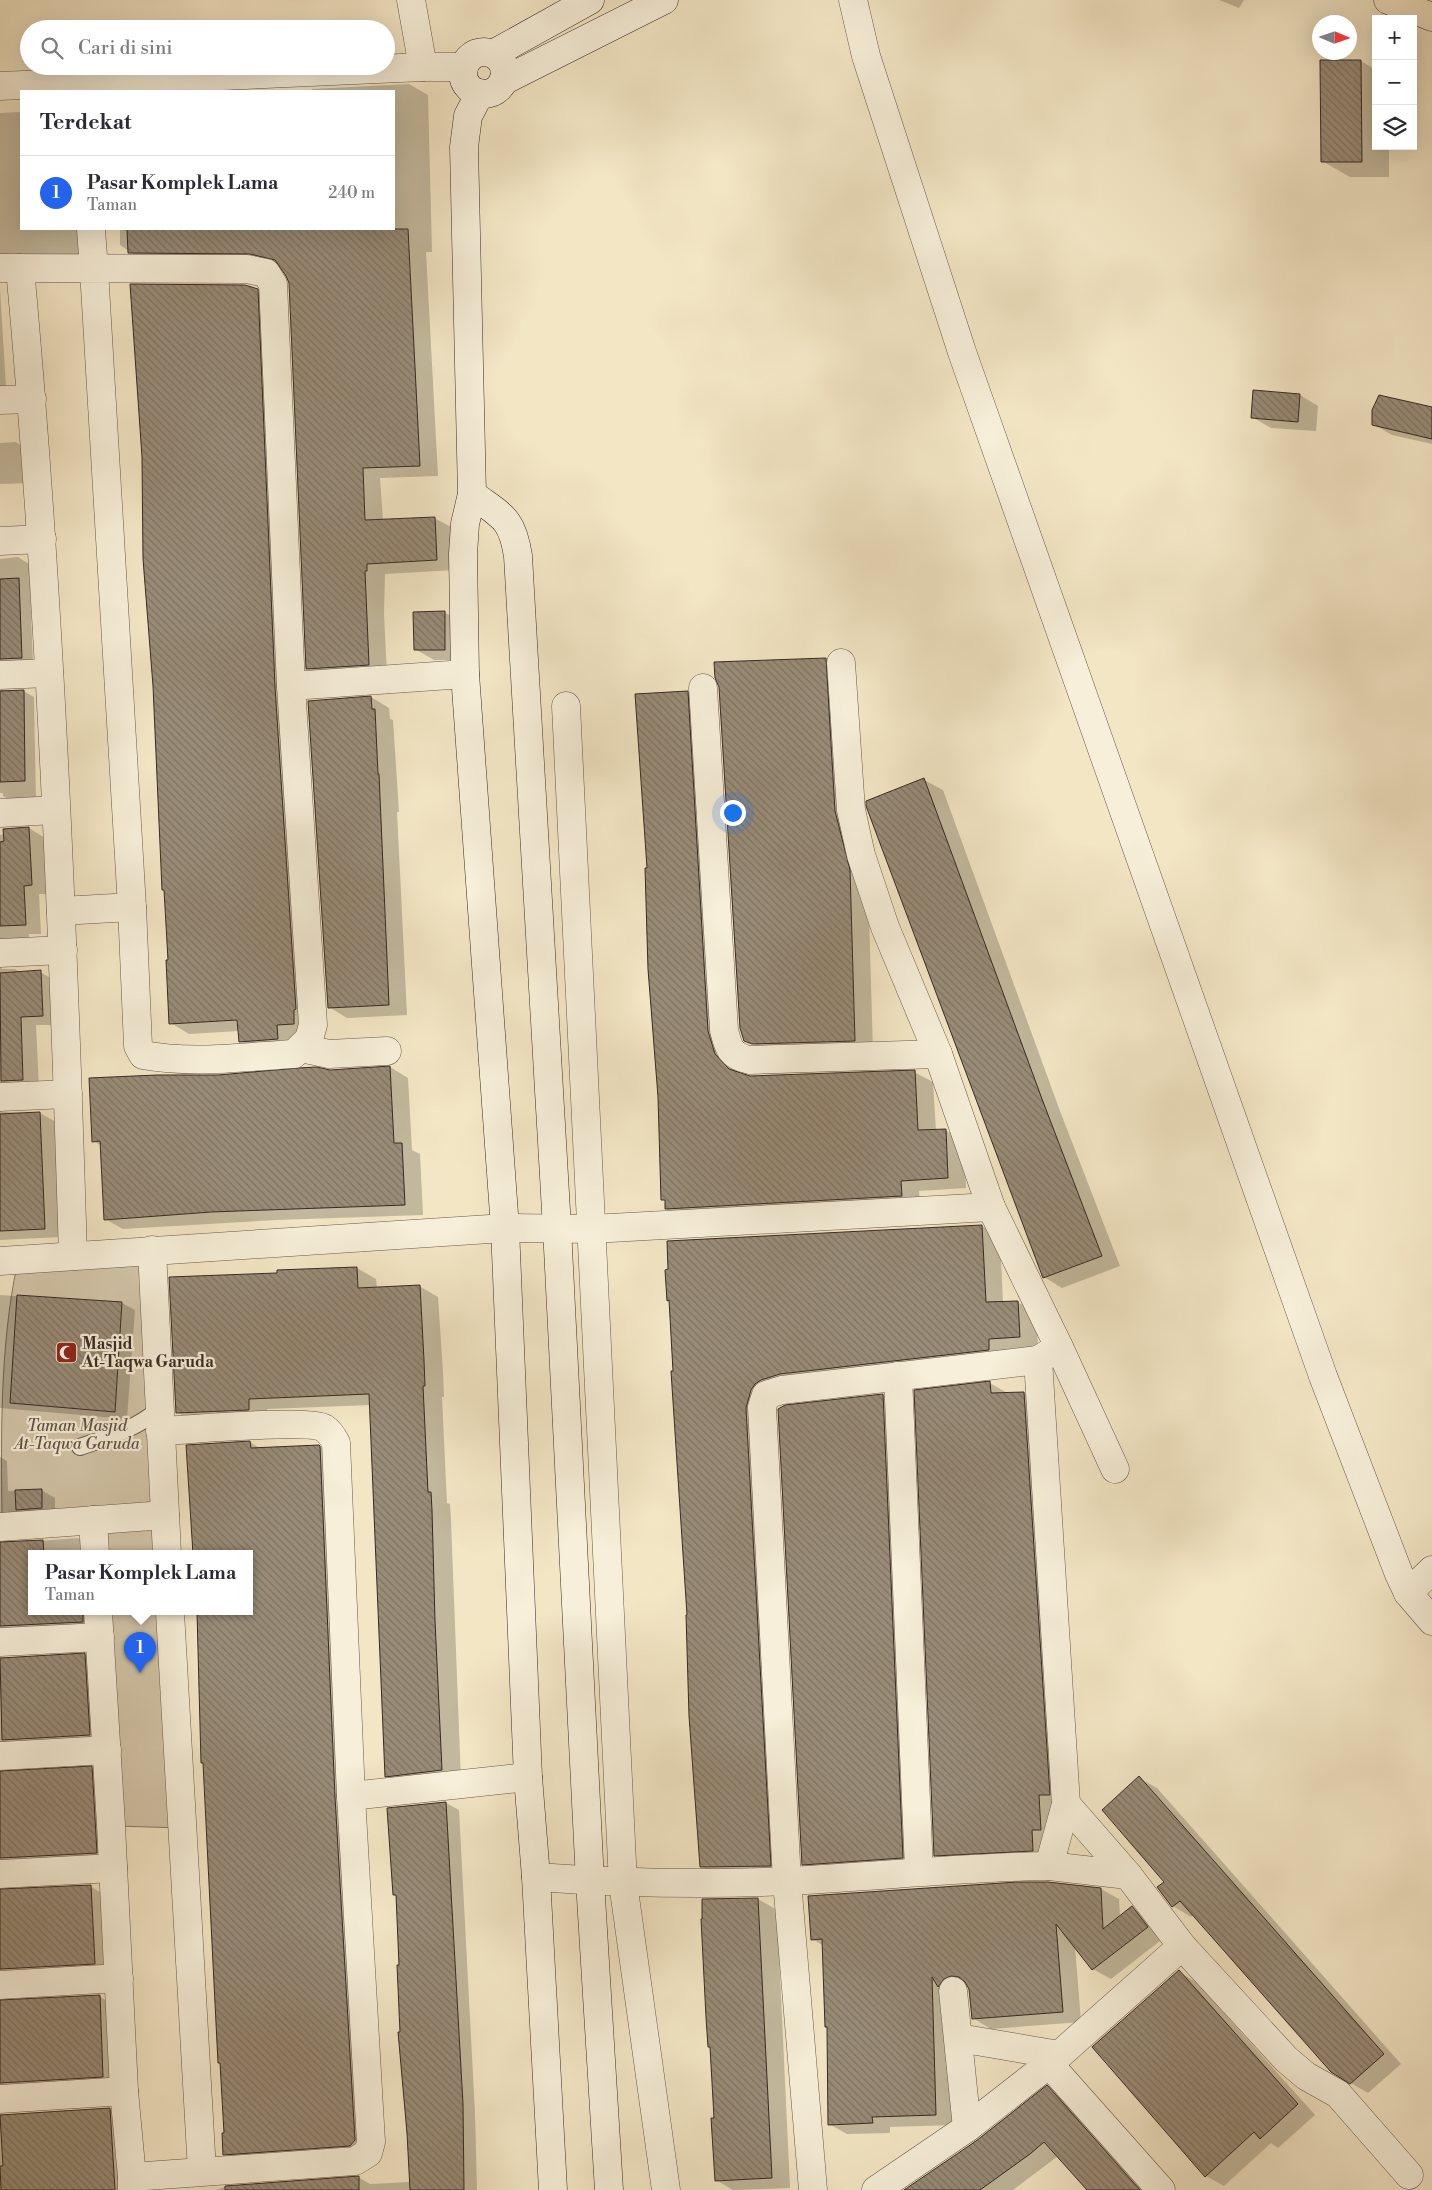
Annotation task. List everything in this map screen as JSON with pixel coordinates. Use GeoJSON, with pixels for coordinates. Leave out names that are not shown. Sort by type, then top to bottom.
{"type":"FeatureCollection","features":[{"type":"Feature","properties":{"kind":"main road"},"geometry":{"type":"LineString","coordinates":[[1388,0],[1432,17]]}},
{"type":"Feature","properties":{"kind":"street"},"geometry":{"type":"LineString","coordinates":[[412,0],[423,66]]}},
{"type":"Feature","properties":{"kind":"street"},"geometry":{"type":"LineString","coordinates":[[493,54],[590,0]]}},
{"type":"Feature","properties":{"kind":"street"},"geometry":{"type":"LineString","coordinates":[[553,2190],[536,1877],[528,1777],[505,1228],[464,674],[463,554],[465,524],[472,494],[464,146],[468,116],[491,87],[504,65],[493,54],[486,52],[472,56],[466,61],[464,68],[465,81],[474,91],[491,87],[664,0]]}},
{"type":"Feature","properties":{"kind":"street"},"geometry":{"type":"LineString","coordinates":[[853,0],[866,56],[906,185],[1027,539],[1323,1376],[1408,1592],[1432,1621]]}},
{"type":"Feature","properties":{"kind":"street"},"geometry":{"type":"LineString","coordinates":[[395,68],[423,66],[464,68]]}},
{"type":"Feature","properties":{"kind":"street"},"geometry":{"type":"LineString","coordinates":[[0,86],[82,86],[270,75]]}},
{"type":"Feature","properties":{"kind":"street"},"geometry":{"type":"LineString","coordinates":[[73,1256],[63,950],[42,539],[32,398],[10,268],[94,270],[247,269],[261,270],[266,273],[273,284],[292,686],[312,1024],[308,1039],[294,1054],[197,1060],[143,1055],[138,1046],[136,1035],[132,907],[94,270],[91,230]]}},
{"type":"Feature","properties":{"kind":"street"},"geometry":{"type":"LineString","coordinates":[[0,400],[32,398]]}},
{"type":"Feature","properties":{"kind":"street"},"geometry":{"type":"LineString","coordinates":[[472,494],[506,520],[514,534],[518,556],[558,1228],[590,1881],[608,2190]]}},
{"type":"Feature","properties":{"kind":"street"},"geometry":{"type":"LineString","coordinates":[[0,541],[42,539]]}},
{"type":"Feature","properties":{"kind":"street"},"geometry":{"type":"LineString","coordinates":[[841,663],[851,810],[861,855],[885,927],[938,1054],[991,1207],[1048,1353],[1115,1469]]}},
{"type":"Feature","properties":{"kind":"street"},"geometry":{"type":"LineString","coordinates":[[0,675],[49,673]]}},
{"type":"Feature","properties":{"kind":"street"},"geometry":{"type":"LineString","coordinates":[[292,686],[464,674]]}},
{"type":"Feature","properties":{"kind":"street"},"geometry":{"type":"LineString","coordinates":[[703,688],[724,1030],[728,1047],[735,1054],[750,1060],[938,1054]]}},
{"type":"Feature","properties":{"kind":"street"},"geometry":{"type":"LineString","coordinates":[[566,706],[623,1883],[666,2190]]}},
{"type":"Feature","properties":{"kind":"street"},"geometry":{"type":"LineString","coordinates":[[0,813],[55,810]]}},
{"type":"Feature","properties":{"kind":"street"},"geometry":{"type":"LineString","coordinates":[[61,911],[132,907]]}},
{"type":"Feature","properties":{"kind":"street"},"geometry":{"type":"LineString","coordinates":[[0,953],[63,950]]}},
{"type":"Feature","properties":{"kind":"street"},"geometry":{"type":"LineString","coordinates":[[301,1048],[329,1054],[387,1051]]}},
{"type":"Feature","properties":{"kind":"street"},"geometry":{"type":"LineString","coordinates":[[0,1097],[68,1094]]}},
{"type":"Feature","properties":{"kind":"street"},"geometry":{"type":"LineString","coordinates":[[0,1261],[505,1228],[592,1229],[991,1207]]}},
{"type":"Feature","properties":{"kind":"street"},"geometry":{"type":"LineString","coordinates":[[152,1250],[167,1550]]}},
{"type":"Feature","properties":{"kind":"street"},"geometry":{"type":"LineString","coordinates":[[813,2190],[787,1881],[762,1408],[766,1395],[782,1390],[898,1376],[1048,1353]]}},
{"type":"Feature","properties":{"kind":"street"},"geometry":{"type":"LineString","coordinates":[[1048,1353],[1066,1804],[1049,1866]]}},
{"type":"Feature","properties":{"kind":"street"},"geometry":{"type":"LineString","coordinates":[[898,1376],[919,1871]]}},
{"type":"Feature","properties":{"kind":"street"},"geometry":{"type":"LineString","coordinates":[[0,1642],[99,1624],[124,2091],[132,2183],[202,2170],[335,2164],[355,2161],[368,2153],[371,2142],[371,2124],[351,1796],[336,1443],[332,1435],[323,1428],[299,1424],[160,1420]]}},
{"type":"Feature","properties":{"kind":"street"},"geometry":{"type":"LineString","coordinates":[[0,1527],[165,1515]]}},
{"type":"Feature","properties":{"kind":"street"},"geometry":{"type":"LineString","coordinates":[[93,1520],[95,1550]]}},
{"type":"Feature","properties":{"kind":"street"},"geometry":{"type":"LineString","coordinates":[[1408,1592],[1432,1570]]}},
{"type":"Feature","properties":{"kind":"street"},"geometry":{"type":"LineString","coordinates":[[170,1615],[202,2170]]}},
{"type":"Feature","properties":{"kind":"street"},"geometry":{"type":"LineString","coordinates":[[0,1756],[107,1750]]}},
{"type":"Feature","properties":{"kind":"street"},"geometry":{"type":"LineString","coordinates":[[351,1796],[528,1777]]}},
{"type":"Feature","properties":{"kind":"street"},"geometry":{"type":"LineString","coordinates":[[1066,1804],[1128,1875],[1182,1946],[1286,2059],[1306,2076],[1338,2094],[1409,2175]]}},
{"type":"Feature","properties":{"kind":"street"},"geometry":{"type":"LineString","coordinates":[[536,1877],[623,1883],[787,1881],[919,1871],[1049,1866],[1128,1875]]}},
{"type":"Feature","properties":{"kind":"street"},"geometry":{"type":"LineString","coordinates":[[0,1874],[113,1868]]}},
{"type":"Feature","properties":{"kind":"street"},"geometry":{"type":"LineString","coordinates":[[876,2190],[966,2128],[1054,2060],[1182,1946]]}},
{"type":"Feature","properties":{"kind":"street"},"geometry":{"type":"LineString","coordinates":[[0,1985],[119,1978]]}},
{"type":"Feature","properties":{"kind":"street"},"geometry":{"type":"LineString","coordinates":[[953,1990],[966,2128]]}},
{"type":"Feature","properties":{"kind":"street"},"geometry":{"type":"LineString","coordinates":[[959,2038],[1054,2060],[1160,2190]]}},
{"type":"Feature","properties":{"kind":"street"},"geometry":{"type":"LineString","coordinates":[[0,2099],[124,2091]]}},
{"type":"Feature","properties":{"kind":"lane"},"geometry":{"type":"LineString","coordinates":[[80,1448],[146,1421],[160,1420]]}},
{"type":"Feature","properties":{"kind":"green space","name":"Taman Masjid At-Taqwa Garuda"},"geometry":{"type":"Polygon","coordinates":[[[141,1261],[157,1511],[2,1517],[3,1390],[7,1327],[17,1265],[141,1261]]]}},
{"type":"Feature","properties":{"kind":"green space"},"geometry":{"type":"Polygon","coordinates":[[[166,1520],[168,1550],[99,1550],[97,1521],[166,1520]]]}},
{"type":"Feature","properties":{"kind":"green space"},"geometry":{"type":"Polygon","coordinates":[[[102,1615],[171,1615],[182,1828],[116,1826],[102,1615]]]}},
{"type":"Feature","properties":{"kind":"building"},"geometry":{"type":"Polygon","coordinates":[[[1320,60],[1361,60],[1362,162],[1321,162],[1320,60]]]}},
{"type":"Feature","properties":{"kind":"building"},"geometry":{"type":"Polygon","coordinates":[[[408,229],[420,466],[363,468],[365,520],[435,517],[437,560],[367,564],[367,571],[365,571],[369,665],[306,669],[289,283],[286,276],[275,260],[250,254],[128,253],[127,230],[408,229]]]}},
{"type":"Feature","properties":{"kind":"building"},"geometry":{"type":"Polygon","coordinates":[[[130,284],[245,285],[258,289],[275,687],[296,1009],[294,1010],[294,1024],[277,1025],[278,1039],[239,1042],[237,1020],[169,1024],[166,960],[168,960],[164,890],[162,890],[153,686],[143,559],[142,457],[130,284]]]}},
{"type":"Feature","properties":{"kind":"building"},"geometry":{"type":"Polygon","coordinates":[[[1253,390],[1300,394],[1298,422],[1251,418],[1253,390]]]}},
{"type":"Feature","properties":{"kind":"building"},"geometry":{"type":"Polygon","coordinates":[[[1379,395],[1432,407],[1432,439],[1372,425],[1372,410],[1379,395]]]}},
{"type":"Feature","properties":{"kind":"building"},"geometry":{"type":"Polygon","coordinates":[[[19,578],[22,658],[0,659],[0,579],[19,578]]]}},
{"type":"Feature","properties":{"kind":"building"},"geometry":{"type":"Polygon","coordinates":[[[445,611],[445,650],[414,650],[413,612],[445,611]]]}},
{"type":"Feature","properties":{"kind":"building"},"geometry":{"type":"Polygon","coordinates":[[[826,658],[835,811],[850,870],[855,1041],[752,1044],[744,1041],[740,1028],[719,687],[715,678],[714,662],[826,658]]]}},
{"type":"Feature","properties":{"kind":"building"},"geometry":{"type":"Polygon","coordinates":[[[24,690],[25,781],[0,782],[0,691],[24,690]]]}},
{"type":"Feature","properties":{"kind":"building"},"geometry":{"type":"Polygon","coordinates":[[[688,691],[708,1031],[715,1054],[729,1069],[750,1076],[915,1070],[918,1130],[946,1129],[948,1178],[901,1181],[902,1196],[665,1209],[665,1200],[661,1200],[658,1097],[648,969],[645,868],[647,868],[635,694],[688,691]]]}},
{"type":"Feature","properties":{"kind":"building"},"geometry":{"type":"Polygon","coordinates":[[[371,696],[372,709],[375,709],[379,774],[389,1005],[328,1008],[308,701],[371,696]]]}},
{"type":"Feature","properties":{"kind":"building"},"geometry":{"type":"Polygon","coordinates":[[[924,778],[1102,1256],[1043,1278],[866,806],[866,801],[924,778]]]}},
{"type":"Feature","properties":{"kind":"building"},"geometry":{"type":"Polygon","coordinates":[[[29,827],[32,885],[24,886],[26,925],[0,926],[0,842],[4,841],[3,829],[29,827]]]}},
{"type":"Feature","properties":{"kind":"building"},"geometry":{"type":"Polygon","coordinates":[[[41,970],[43,1016],[21,1017],[23,1080],[1,1081],[0,973],[41,970]]]}},
{"type":"Feature","properties":{"kind":"building"},"geometry":{"type":"Polygon","coordinates":[[[390,1066],[394,1143],[402,1143],[405,1205],[211,1212],[104,1220],[100,1141],[92,1142],[89,1078],[218,1075],[317,1067],[330,1070],[390,1066]]]}},
{"type":"Feature","properties":{"kind":"building"},"geometry":{"type":"Polygon","coordinates":[[[40,1112],[45,1229],[0,1231],[0,1114],[40,1112]]]}},
{"type":"Feature","properties":{"kind":"building"},"geometry":{"type":"Polygon","coordinates":[[[982,1225],[986,1302],[1018,1301],[1020,1337],[989,1339],[989,1350],[780,1374],[761,1380],[751,1390],[746,1408],[771,1866],[700,1867],[689,1716],[687,1615],[671,1371],[673,1371],[669,1300],[667,1301],[665,1270],[668,1269],[667,1241],[982,1225]]]}},
{"type":"Feature","properties":{"kind":"building"},"geometry":{"type":"Polygon","coordinates":[[[357,1267],[358,1288],[420,1285],[428,1492],[431,1492],[432,1510],[442,1770],[385,1777],[369,1394],[249,1399],[249,1410],[176,1413],[169,1277],[277,1273],[277,1270],[357,1267]]]}},
{"type":"Feature","properties":{"kind":"building","name":"Masjid At-Taqwa Garuda"},"geometry":{"type":"Polygon","coordinates":[[[17,1295],[122,1302],[115,1412],[10,1403],[17,1295]]]}},
{"type":"Feature","properties":{"kind":"building"},"geometry":{"type":"Polygon","coordinates":[[[990,1381],[991,1393],[1024,1392],[1050,1795],[1039,1795],[1041,1830],[1032,1830],[1033,1851],[934,1856],[914,1390],[990,1381]]]}},
{"type":"Feature","properties":{"kind":"building"},"geometry":{"type":"Polygon","coordinates":[[[883,1394],[903,1858],[802,1865],[778,1409],[785,1405],[883,1394]]]}},
{"type":"Feature","properties":{"kind":"building"},"geometry":{"type":"Polygon","coordinates":[[[250,1441],[251,1448],[320,1446],[335,1797],[355,2140],[350,2146],[223,2155],[222,2133],[224,2133],[220,2063],[218,2063],[203,1763],[201,1763],[197,1615],[253,1615],[253,1550],[193,1550],[186,1445],[250,1441]]]}},
{"type":"Feature","properties":{"kind":"building"},"geometry":{"type":"Polygon","coordinates":[[[42,1489],[42,1508],[16,1510],[15,1490],[42,1489]]]}},
{"type":"Feature","properties":{"kind":"building"},"geometry":{"type":"Polygon","coordinates":[[[43,1540],[44,1550],[28,1550],[28,1615],[83,1615],[83,1622],[0,1626],[0,1542],[43,1540]]]}},
{"type":"Feature","properties":{"kind":"building"},"geometry":{"type":"Polygon","coordinates":[[[85,1653],[90,1735],[2,1740],[0,1658],[85,1653]]]}},
{"type":"Feature","properties":{"kind":"building"},"geometry":{"type":"Polygon","coordinates":[[[92,1766],[97,1853],[0,1858],[0,1771],[92,1766]]]}},
{"type":"Feature","properties":{"kind":"building"},"geometry":{"type":"Polygon","coordinates":[[[1139,1776],[1384,2054],[1350,2084],[1331,2072],[1180,1901],[1172,1907],[1157,1887],[1164,1882],[1102,1810],[1139,1776]]]}},
{"type":"Feature","properties":{"kind":"building"},"geometry":{"type":"Polygon","coordinates":[[[446,1802],[463,2104],[464,2190],[410,2190],[398,2032],[400,2032],[396,1895],[393,1895],[387,1808],[446,1802]]]}},
{"type":"Feature","properties":{"kind":"building"},"geometry":{"type":"Polygon","coordinates":[[[1017,1882],[1048,1882],[1101,1888],[1103,1929],[1132,1906],[1148,1927],[1092,1970],[1056,1924],[1063,2012],[972,2019],[969,1989],[965,1982],[959,1977],[951,1976],[944,1979],[938,1987],[932,1977],[936,2115],[872,2117],[873,2123],[828,2125],[827,2027],[825,2027],[822,1939],[811,1940],[808,1896],[1017,1882]]]}},
{"type":"Feature","properties":{"kind":"building"},"geometry":{"type":"Polygon","coordinates":[[[91,1885],[95,1964],[0,1969],[0,1889],[91,1885]]]}},
{"type":"Feature","properties":{"kind":"building"},"geometry":{"type":"Polygon","coordinates":[[[758,1898],[772,2178],[715,2181],[711,2118],[714,2118],[701,1919],[702,1899],[758,1898]]]}},
{"type":"Feature","properties":{"kind":"building"},"geometry":{"type":"Polygon","coordinates":[[[1179,1970],[1298,2104],[1260,2139],[1254,2132],[1205,2177],[1092,2047],[1179,1970]]]}},
{"type":"Feature","properties":{"kind":"building"},"geometry":{"type":"Polygon","coordinates":[[[100,1995],[103,2077],[0,2083],[0,2000],[100,1995]]]}},
{"type":"Feature","properties":{"kind":"building"},"geometry":{"type":"Polygon","coordinates":[[[1047,2085],[1140,2190],[1087,2190],[1044,2142],[980,2190],[904,2190],[976,2141],[1047,2085]]]}},
{"type":"Feature","properties":{"kind":"building"},"geometry":{"type":"Polygon","coordinates":[[[110,2108],[115,2190],[1,2190],[0,2166],[3,2166],[0,2115],[110,2108]]]}},
{"type":"Feature","properties":{"kind":"building"},"geometry":{"type":"Polygon","coordinates":[[[359,2176],[359,2190],[225,2190],[225,2186],[359,2176]]]}},
{"type":"Feature","properties":{"kind":"place","name":"Masjid At-Taqwa Garuda"},"geometry":{"type":"Point","coordinates":[66,1352]}},
{"type":"Feature","properties":{"kind":"place","name":"Pasar Komplek Lama"},"geometry":{"type":"Point","coordinates":[140,1673]}}]}
